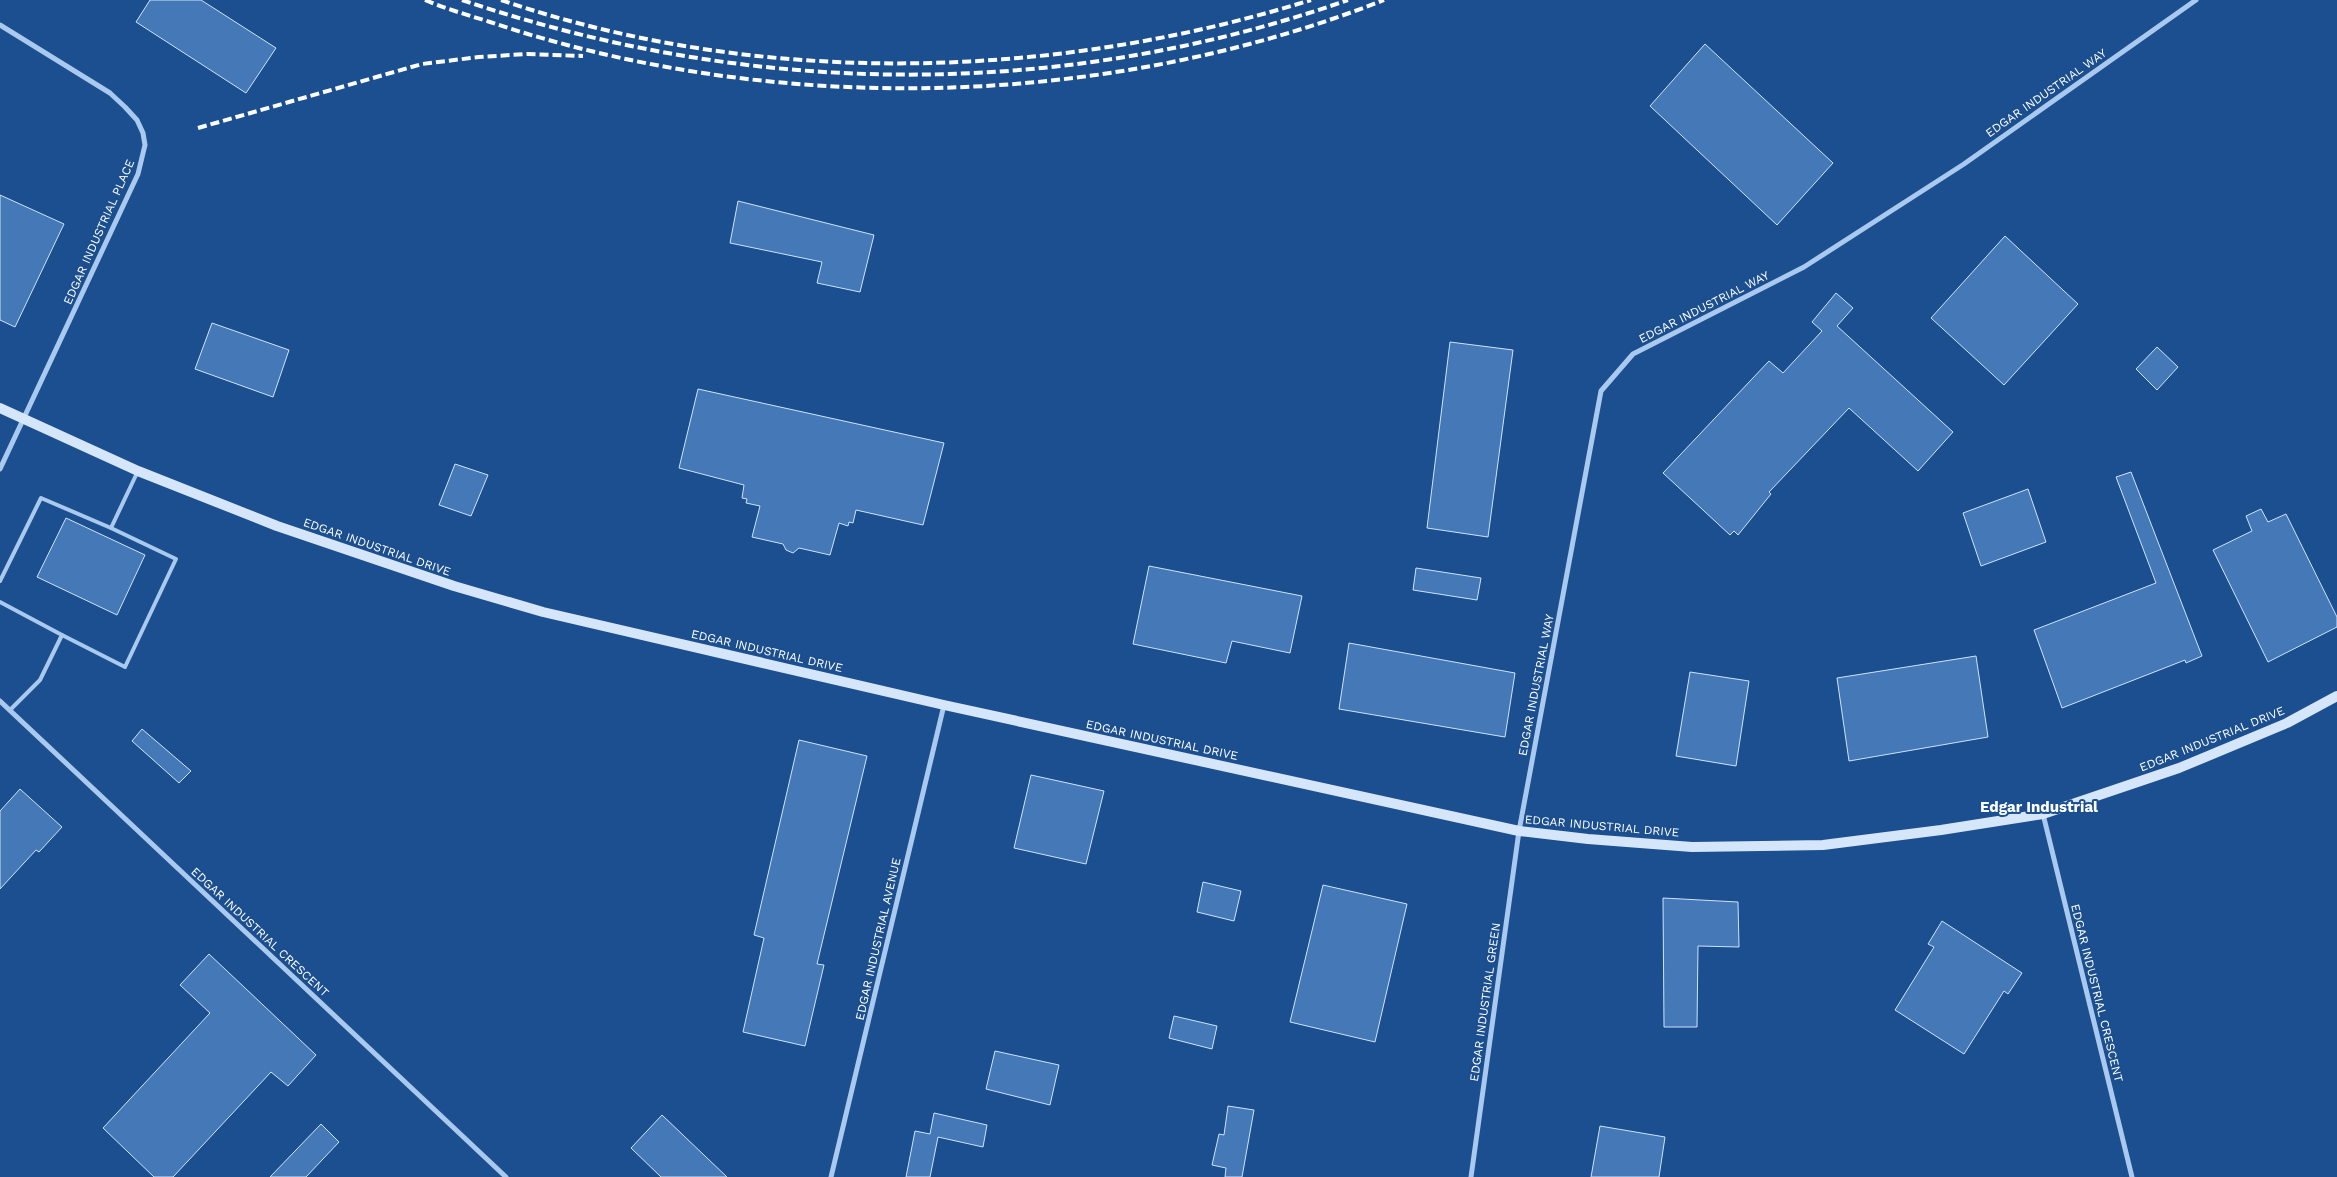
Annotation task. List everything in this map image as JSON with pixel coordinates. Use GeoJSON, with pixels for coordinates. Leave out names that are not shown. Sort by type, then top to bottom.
{"type":"FeatureCollection","features":[{"type":"Feature","properties":{"kind":"street","name":"EDGAR INDUSTRIAL WAY"},"geometry":{"type":"LineString","coordinates":[[1519,830],[1601,391],[1633,354],[1804,267],[1964,164],[2196,0]]}},
{"type":"Feature","properties":{"kind":"street","name":"EDGAR INDUSTRIAL PLACE"},"geometry":{"type":"LineString","coordinates":[[0,25],[110,93],[137,120],[146,145],[138,174],[24,421]]}},
{"type":"Feature","properties":{"kind":"street","name":"EDGAR INDUSTRIAL DRIVE"},"geometry":{"type":"LineString","coordinates":[[0,408],[24,421],[138,471],[277,526],[454,586],[543,612],[944,705],[1519,830],[1588,839],[1692,847],[1823,845],[1941,830],[2043,814],[2178,768],[2287,723],[2337,696]]}},
{"type":"Feature","properties":{"kind":"street"},"geometry":{"type":"LineString","coordinates":[[0,469],[24,421]]}},
{"type":"Feature","properties":{"kind":"street","name":"EDGAR INDUSTRIAL CRESCENT"},"geometry":{"type":"LineString","coordinates":[[0,701],[506,1177]]}},
{"type":"Feature","properties":{"kind":"street","name":"EDGAR INDUSTRIAL AVENUE"},"geometry":{"type":"LineString","coordinates":[[831,1177],[944,705]]}},
{"type":"Feature","properties":{"kind":"street","name":"EDGAR INDUSTRIAL CRESCENT"},"geometry":{"type":"LineString","coordinates":[[2043,814],[2132,1177]]}},
{"type":"Feature","properties":{"kind":"street","name":"EDGAR INDUSTRIAL GREEN"},"geometry":{"type":"LineString","coordinates":[[1471,1177],[1519,830]]}},
{"type":"Feature","properties":{"kind":"lane"},"geometry":{"type":"LineString","coordinates":[[111,528],[138,471]]}},
{"type":"Feature","properties":{"kind":"lane"},"geometry":{"type":"LineString","coordinates":[[0,581],[41,498],[176,559],[125,667],[0,602]]}},
{"type":"Feature","properties":{"kind":"lane"},"geometry":{"type":"LineString","coordinates":[[10,710],[40,680],[62,635]]}},
{"type":"Feature","properties":{"kind":"building"},"geometry":{"type":"Polygon","coordinates":[[[150,0],[201,0],[276,48],[246,93],[136,22],[150,0]]]}},
{"type":"Feature","properties":{"kind":"building"},"geometry":{"type":"Polygon","coordinates":[[[1705,44],[1833,163],[1777,225],[1650,106],[1705,44]]]}},
{"type":"Feature","properties":{"kind":"building"},"geometry":{"type":"Polygon","coordinates":[[[0,195],[64,224],[15,327],[0,320],[0,195]]]}},
{"type":"Feature","properties":{"kind":"building"},"geometry":{"type":"Polygon","coordinates":[[[738,201],[874,235],[860,292],[817,283],[822,262],[730,243],[738,201]]]}},
{"type":"Feature","properties":{"kind":"building"},"geometry":{"type":"Polygon","coordinates":[[[2005,236],[2078,304],[2004,385],[1931,318],[2005,236]]]}},
{"type":"Feature","properties":{"kind":"building"},"geometry":{"type":"Polygon","coordinates":[[[1836,293],[1853,308],[1837,326],[1953,432],[1918,471],[1849,408],[1769,492],[1771,494],[1738,535],[1734,531],[1730,535],[1663,473],[1769,361],[1783,373],[1822,331],[1812,322],[1836,293]]]}},
{"type":"Feature","properties":{"kind":"building"},"geometry":{"type":"Polygon","coordinates":[[[212,323],[289,350],[273,397],[195,369],[212,323]]]}},
{"type":"Feature","properties":{"kind":"building"},"geometry":{"type":"Polygon","coordinates":[[[1450,342],[1513,350],[1488,537],[1427,528],[1450,342]]]}},
{"type":"Feature","properties":{"kind":"building"},"geometry":{"type":"Polygon","coordinates":[[[2157,347],[2178,367],[2157,390],[2136,369],[2157,347]]]}},
{"type":"Feature","properties":{"kind":"building"},"geometry":{"type":"Polygon","coordinates":[[[698,389],[944,443],[923,525],[856,510],[853,523],[849,522],[848,526],[839,523],[830,555],[799,548],[793,553],[786,550],[783,544],[752,537],[760,506],[746,503],[747,499],[742,498],[744,485],[679,468],[698,389]]]}},
{"type":"Feature","properties":{"kind":"building"},"geometry":{"type":"Polygon","coordinates":[[[455,464],[488,475],[471,516],[439,505],[455,464]]]}},
{"type":"Feature","properties":{"kind":"building"},"geometry":{"type":"Polygon","coordinates":[[[2131,472],[2202,656],[2186,663],[2185,660],[2062,708],[2034,630],[2156,583],[2116,477],[2131,472]]]}},
{"type":"Feature","properties":{"kind":"building"},"geometry":{"type":"Polygon","coordinates":[[[2028,489],[2046,542],[1981,566],[1963,513],[2028,489]]]}},
{"type":"Feature","properties":{"kind":"building"},"geometry":{"type":"Polygon","coordinates":[[[2261,509],[2268,522],[2286,514],[2337,617],[2337,627],[2268,662],[2213,550],[2252,531],[2246,516],[2261,509]]]}},
{"type":"Feature","properties":{"kind":"building"},"geometry":{"type":"Polygon","coordinates":[[[66,518],[145,555],[117,615],[37,577],[66,518]]]}},
{"type":"Feature","properties":{"kind":"building"},"geometry":{"type":"Polygon","coordinates":[[[1149,566],[1302,596],[1290,653],[1232,641],[1226,663],[1133,644],[1149,566]]]}},
{"type":"Feature","properties":{"kind":"building"},"geometry":{"type":"Polygon","coordinates":[[[1416,568],[1481,578],[1477,600],[1413,590],[1416,568]]]}},
{"type":"Feature","properties":{"kind":"building"},"geometry":{"type":"Polygon","coordinates":[[[1349,643],[1515,673],[1505,737],[1339,709],[1349,643]]]}},
{"type":"Feature","properties":{"kind":"building"},"geometry":{"type":"Polygon","coordinates":[[[1976,656],[1988,737],[1849,761],[1837,678],[1976,656]]]}},
{"type":"Feature","properties":{"kind":"building"},"geometry":{"type":"Polygon","coordinates":[[[1690,672],[1749,681],[1736,766],[1676,756],[1690,672]]]}},
{"type":"Feature","properties":{"kind":"building"},"geometry":{"type":"Polygon","coordinates":[[[142,729],[191,771],[179,783],[132,741],[142,729]]]}},
{"type":"Feature","properties":{"kind":"building"},"geometry":{"type":"Polygon","coordinates":[[[799,740],[867,756],[817,964],[824,965],[805,1046],[743,1032],[764,938],[754,935],[799,740]]]}},
{"type":"Feature","properties":{"kind":"building"},"geometry":{"type":"Polygon","coordinates":[[[1031,775],[1104,791],[1086,864],[1014,848],[1031,775]]]}},
{"type":"Feature","properties":{"kind":"building"},"geometry":{"type":"Polygon","coordinates":[[[20,789],[62,827],[39,852],[36,850],[0,889],[0,811],[20,789]]]}},
{"type":"Feature","properties":{"kind":"building"},"geometry":{"type":"Polygon","coordinates":[[[1203,882],[1241,891],[1234,921],[1197,912],[1203,882]]]}},
{"type":"Feature","properties":{"kind":"building"},"geometry":{"type":"Polygon","coordinates":[[[1323,885],[1407,904],[1375,1042],[1290,1022],[1323,885]]]}},
{"type":"Feature","properties":{"kind":"building"},"geometry":{"type":"Polygon","coordinates":[[[1663,898],[1738,902],[1739,947],[1698,946],[1697,1027],[1664,1027],[1663,898]]]}},
{"type":"Feature","properties":{"kind":"building"},"geometry":{"type":"Polygon","coordinates":[[[1942,921],[2022,973],[2008,994],[2004,991],[1964,1054],[1895,1010],[1934,947],[1928,944],[1942,921]]]}},
{"type":"Feature","properties":{"kind":"building"},"geometry":{"type":"Polygon","coordinates":[[[209,954],[316,1055],[288,1086],[271,1072],[173,1177],[154,1177],[103,1128],[210,1013],[180,985],[209,954]]]}},
{"type":"Feature","properties":{"kind":"building"},"geometry":{"type":"Polygon","coordinates":[[[1174,1016],[1217,1026],[1212,1049],[1169,1038],[1174,1016]]]}},
{"type":"Feature","properties":{"kind":"building"},"geometry":{"type":"Polygon","coordinates":[[[995,1051],[1059,1065],[1050,1105],[986,1089],[995,1051]]]}},
{"type":"Feature","properties":{"kind":"building"},"geometry":{"type":"Polygon","coordinates":[[[1228,1106],[1254,1110],[1242,1177],[1225,1177],[1226,1168],[1212,1165],[1219,1134],[1224,1135],[1228,1106]]]}},
{"type":"Feature","properties":{"kind":"building"},"geometry":{"type":"Polygon","coordinates":[[[934,1113],[987,1125],[983,1147],[938,1137],[930,1177],[906,1177],[915,1131],[930,1134],[934,1113]]]}},
{"type":"Feature","properties":{"kind":"building"},"geometry":{"type":"Polygon","coordinates":[[[662,1115],[727,1177],[661,1177],[631,1148],[662,1115]]]}},
{"type":"Feature","properties":{"kind":"building"},"geometry":{"type":"Polygon","coordinates":[[[321,1124],[339,1142],[306,1177],[270,1177],[321,1124]]]}},
{"type":"Feature","properties":{"kind":"building"},"geometry":{"type":"Polygon","coordinates":[[[1600,1126],[1665,1137],[1659,1177],[1591,1177],[1600,1126]]]}},
{"type":"Feature","properties":{"kind":"railway"},"geometry":{"type":"LineString","coordinates":[[425,0],[490,22],[598,53],[710,74],[824,86],[939,88],[1053,80],[1166,63],[1277,36],[1384,0]]}},
{"type":"Feature","properties":{"kind":"railway"},"geometry":{"type":"LineString","coordinates":[[462,0],[571,32],[682,56],[794,70],[905,75],[1017,70],[1128,56],[1239,33],[1348,0]]}},
{"type":"Feature","properties":{"kind":"railway"},"geometry":{"type":"LineString","coordinates":[[501,0],[600,29],[700,49],[803,60],[906,63],[1009,59],[1111,47],[1212,27],[1311,0]]}},
{"type":"Feature","properties":{"kind":"railway"},"geometry":{"type":"LineString","coordinates":[[198,128],[422,64],[479,57],[527,54],[583,56]]}},
{"type":"Feature","properties":{"kind":"district","name":"Edgar Industrial"},"geometry":{"type":"Point","coordinates":[2039,807]}}]}
